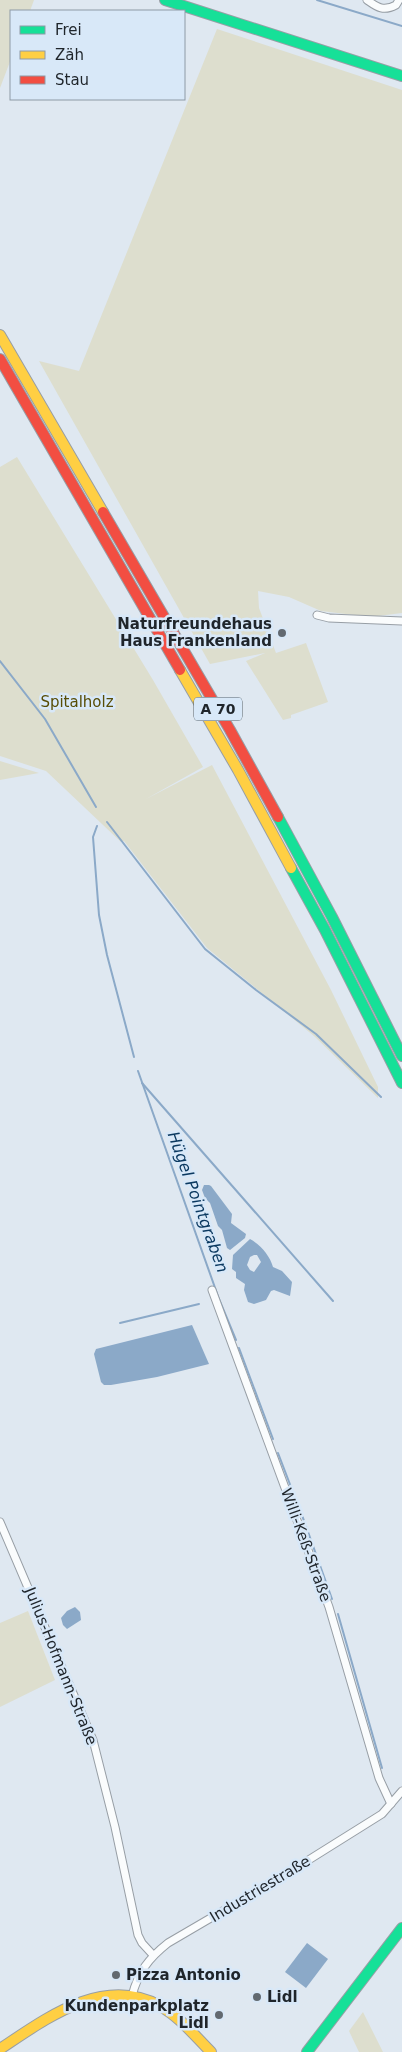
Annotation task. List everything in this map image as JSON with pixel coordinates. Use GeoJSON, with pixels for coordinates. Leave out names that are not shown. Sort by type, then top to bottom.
{"type":"FeatureCollection","features":[{"type":"Feature","properties":{"kind":"main road"},"geometry":{"type":"LineString","coordinates":[[165,0],[402,76]]}},
{"type":"Feature","properties":{"kind":"main road","name":"A 70"},"geometry":{"type":"LineString","coordinates":[[0,335],[244,756],[332,917],[402,1056]]}},
{"type":"Feature","properties":{"kind":"main road","name":"A 70"},"geometry":{"type":"LineString","coordinates":[[0,359],[243,777],[330,939],[402,1083]]}},
{"type":"Feature","properties":{"kind":"main road"},"geometry":{"type":"LineString","coordinates":[[307,2052],[402,1928]]}},
{"type":"Feature","properties":{"kind":"main road"},"geometry":{"type":"LineString","coordinates":[[0,2049],[75,2004],[104,1995],[132,1996],[149,2001],[167,2011],[211,2052]]}},
{"type":"Feature","properties":{"kind":"street"},"geometry":{"type":"LineString","coordinates":[[367,0],[378,8],[385,9],[396,6],[399,0]]}},
{"type":"Feature","properties":{"kind":"street"},"geometry":{"type":"LineString","coordinates":[[317,615],[329,618],[402,621]]}},
{"type":"Feature","properties":{"kind":"street","name":"Willi-Keß-Straße"},"geometry":{"type":"LineString","coordinates":[[212,1290],[329,1607],[379,1778],[391,1804]]}},
{"type":"Feature","properties":{"kind":"street","name":"Julius-Hofmann-Straße"},"geometry":{"type":"LineString","coordinates":[[0,1522],[93,1740],[115,1827],[138,1935],[142,1943],[153,1955]]}},
{"type":"Feature","properties":{"kind":"street","name":"Industriestraße"},"geometry":{"type":"LineString","coordinates":[[132,1996],[138,1975],[153,1955],[168,1943],[291,1871],[382,1814],[402,1792]]}},
{"type":"Feature","properties":{"kind":"green space"},"geometry":{"type":"Polygon","coordinates":[[[0,0],[34,0],[30,10],[10,10],[10,62],[0,88],[0,0]]]}},
{"type":"Feature","properties":{"kind":"green space"},"geometry":{"type":"Polygon","coordinates":[[[217,29],[402,90],[402,613],[370,617],[321,611],[289,597],[258,591],[259,608],[276,653],[306,643],[328,702],[291,715],[291,718],[283,720],[246,661],[265,653],[210,664],[39,361],[79,371],[217,29]]]}},
{"type":"Feature","properties":{"kind":"green space","name":"Spitalholz"},"geometry":{"type":"Polygon","coordinates":[[[17,457],[153,680],[203,767],[146,799],[212,765],[331,990],[378,1087],[378,1098],[314,1036],[207,948],[124,841],[121,842],[46,771],[0,756],[0,467],[17,457]]]}},
{"type":"Feature","properties":{"kind":"green space"},"geometry":{"type":"Polygon","coordinates":[[[0,761],[39,773],[0,780],[0,761]]]}},
{"type":"Feature","properties":{"kind":"green space"},"geometry":{"type":"Polygon","coordinates":[[[28,1611],[55,1680],[0,1707],[0,1623],[28,1611]]]}},
{"type":"Feature","properties":{"kind":"green space"},"geometry":{"type":"Polygon","coordinates":[[[363,2012],[383,2052],[359,2052],[349,2031],[363,2012]]]}},
{"type":"Feature","properties":{"kind":"water"},"geometry":{"type":"Polygon","coordinates":[[[204,1185],[211,1186],[232,1214],[231,1223],[246,1234],[245,1238],[230,1250],[227,1248],[222,1230],[218,1226],[210,1203],[205,1198],[202,1190],[204,1185]]]}},
{"type":"Feature","properties":{"kind":"water"},"geometry":{"type":"Polygon","coordinates":[[[250,1239],[254,1241],[267,1255],[273,1267],[282,1271],[292,1282],[290,1296],[274,1290],[271,1291],[266,1300],[254,1304],[248,1302],[244,1290],[245,1284],[236,1278],[236,1272],[232,1269],[233,1255],[250,1239]],[[257,1255],[250,1257],[247,1265],[254,1272],[261,1262],[257,1255]]]}},
{"type":"Feature","properties":{"kind":"water"},"geometry":{"type":"Polygon","coordinates":[[[192,1325],[209,1364],[157,1377],[111,1385],[104,1385],[101,1382],[94,1354],[96,1349],[192,1325]]]}},
{"type":"Feature","properties":{"kind":"water"},"geometry":{"type":"Polygon","coordinates":[[[75,1607],[80,1612],[81,1620],[67,1629],[63,1625],[61,1618],[67,1611],[75,1607]]]}},
{"type":"Feature","properties":{"kind":"water"},"geometry":{"type":"Polygon","coordinates":[[[307,1943],[328,1959],[306,1988],[285,1972],[307,1943]]]}},
{"type":"Feature","properties":{"kind":"waterway"},"geometry":{"type":"LineString","coordinates":[[317,0],[402,26]]}},
{"type":"Feature","properties":{"kind":"waterway","name":"Hügel Pointgraben"},"geometry":{"type":"LineString","coordinates":[[0,661],[45,719],[96,807]]}},
{"type":"Feature","properties":{"kind":"waterway"},"geometry":{"type":"LineString","coordinates":[[107,822],[205,949],[256,990],[316,1034],[381,1097]]}},
{"type":"Feature","properties":{"kind":"waterway","name":"Hügel Pointgraben"},"geometry":{"type":"LineString","coordinates":[[97,826],[93,837],[99,915],[107,955],[134,1057]]}},
{"type":"Feature","properties":{"kind":"waterway","name":"Hügel Pointgraben"},"geometry":{"type":"LineString","coordinates":[[138,1071],[219,1299],[236,1340]]}},
{"type":"Feature","properties":{"kind":"waterway"},"geometry":{"type":"LineString","coordinates":[[142,1083],[333,1301]]}},
{"type":"Feature","properties":{"kind":"waterway"},"geometry":{"type":"LineString","coordinates":[[120,1323],[199,1304]]}},
{"type":"Feature","properties":{"kind":"waterway","name":"Hügel Pointgraben"},"geometry":{"type":"LineString","coordinates":[[239,1348],[273,1439]]}},
{"type":"Feature","properties":{"kind":"waterway","name":"Hügel Pointgraben"},"geometry":{"type":"LineString","coordinates":[[278,1453],[291,1487]]}},
{"type":"Feature","properties":{"kind":"waterway","name":"Hügel Pointgraben"},"geometry":{"type":"LineString","coordinates":[[298,1504],[332,1599]]}},
{"type":"Feature","properties":{"kind":"waterway","name":"Hügel Pointgraben"},"geometry":{"type":"LineString","coordinates":[[338,1614],[382,1768]]}},
{"type":"Feature","properties":{"kind":"traffic: fast"},"geometry":{"type":"LineString","coordinates":[[165,0],[402,76]]}},
{"type":"Feature","properties":{"kind":"traffic: fast"},"geometry":{"type":"LineString","coordinates":[[278,817],[332,917],[402,1056]]}},
{"type":"Feature","properties":{"kind":"traffic: fast"},"geometry":{"type":"LineString","coordinates":[[291,868],[325,930],[402,1083]]}},
{"type":"Feature","properties":{"kind":"traffic: fast"},"geometry":{"type":"LineString","coordinates":[[307,2052],[402,1928]]}},
{"type":"Feature","properties":{"kind":"traffic: slow"},"geometry":{"type":"LineString","coordinates":[[0,335],[103,512]]}},
{"type":"Feature","properties":{"kind":"traffic: slow"},"geometry":{"type":"LineString","coordinates":[[180,670],[238,770],[291,868]]}},
{"type":"Feature","properties":{"kind":"traffic: slow"},"geometry":{"type":"LineString","coordinates":[[0,2049],[37,2025],[76,2004],[118,1995],[139,1998],[167,2010],[181,2021],[211,2052]]}},
{"type":"Feature","properties":{"kind":"traffic: jam"},"geometry":{"type":"LineString","coordinates":[[0,359],[180,670]]}},
{"type":"Feature","properties":{"kind":"traffic: jam"},"geometry":{"type":"LineString","coordinates":[[103,512],[230,730],[278,817]]}},
{"type":"Feature","properties":{"kind":"place","name":"Naturfreundehaus Haus Frankenland"},"geometry":{"type":"Point","coordinates":[282,633]}},
{"type":"Feature","properties":{"kind":"place","name":"Pizza Antonio"},"geometry":{"type":"Point","coordinates":[116,1975]}},
{"type":"Feature","properties":{"kind":"place","name":"Lidl"},"geometry":{"type":"Point","coordinates":[257,1997]}},
{"type":"Feature","properties":{"kind":"place","name":"Kundenparkplatz Lidl"},"geometry":{"type":"Point","coordinates":[219,2015]}}]}
